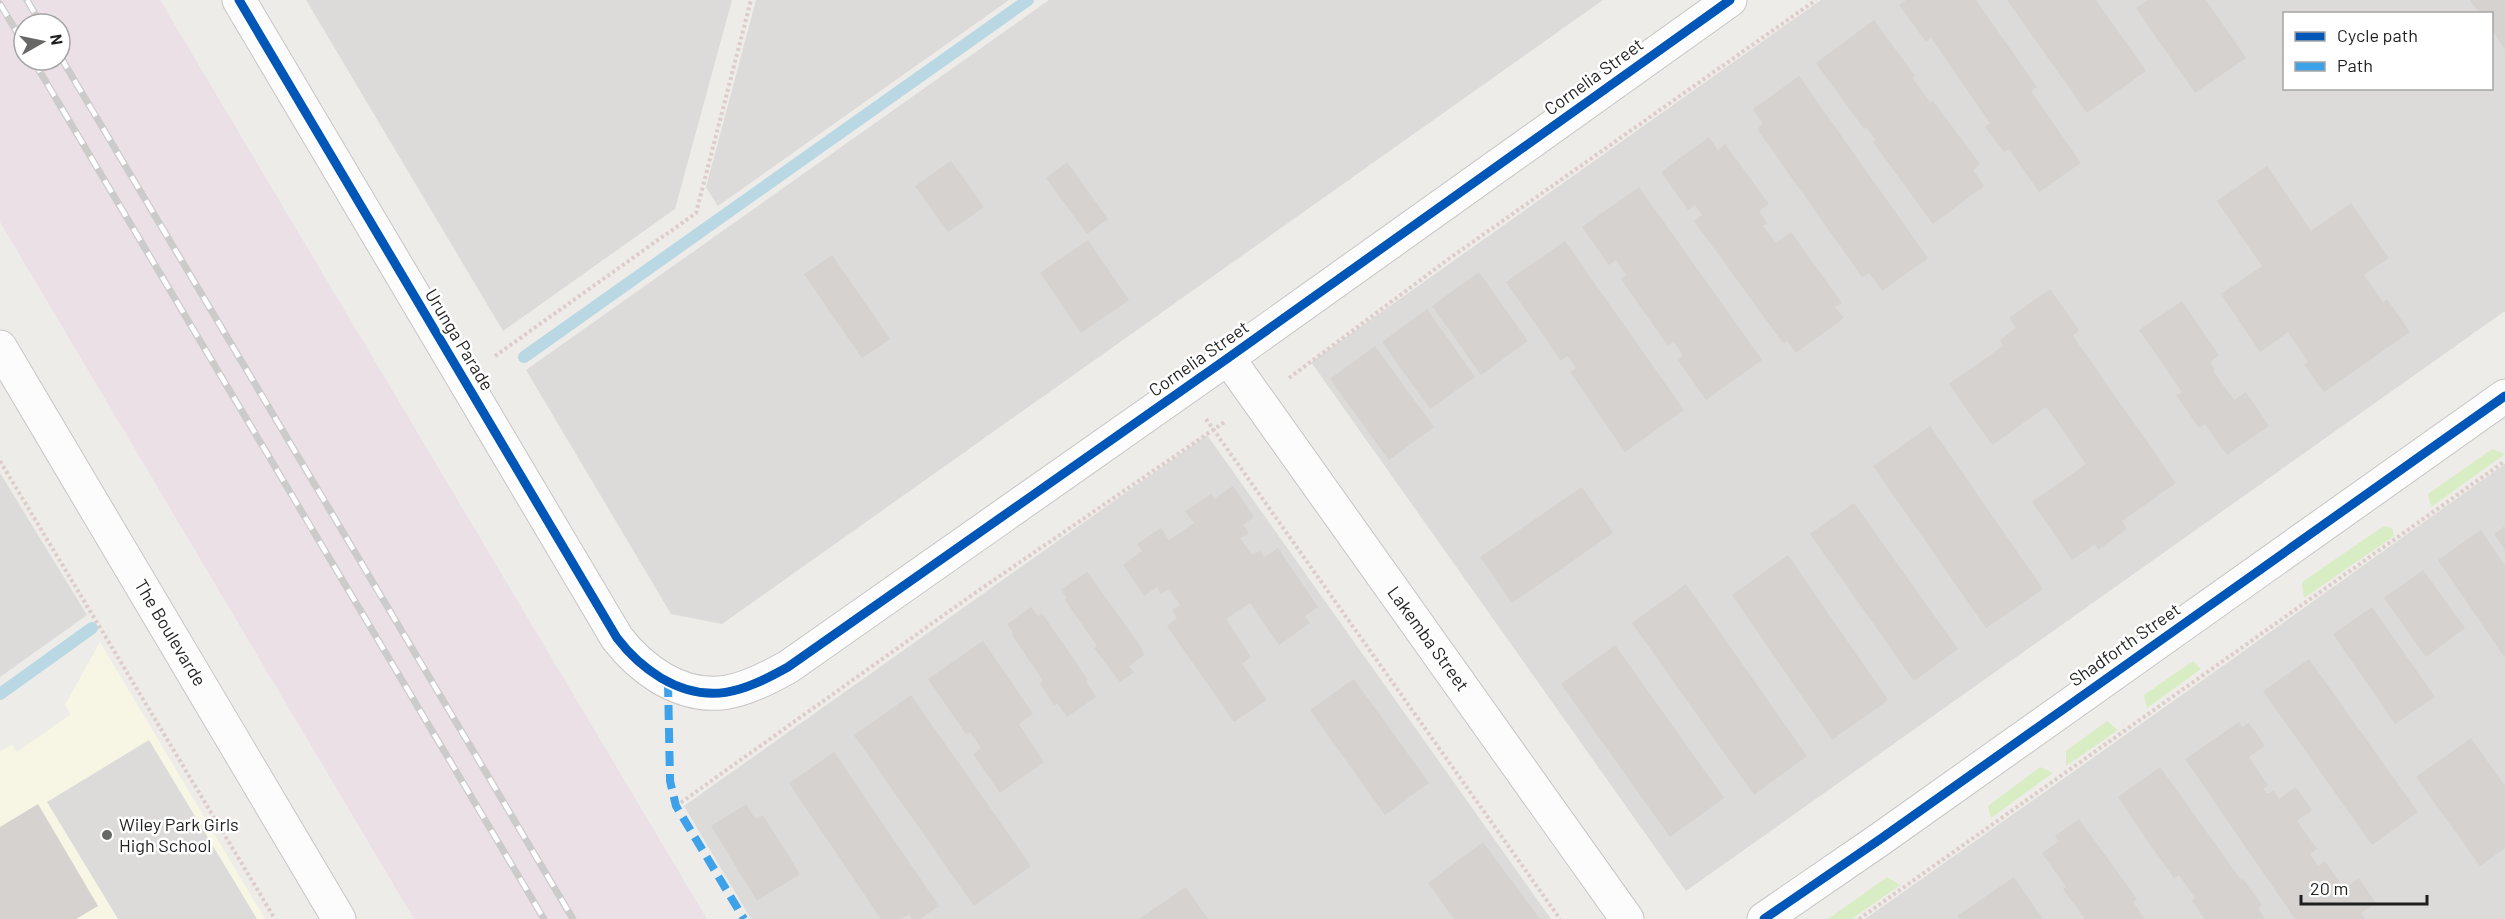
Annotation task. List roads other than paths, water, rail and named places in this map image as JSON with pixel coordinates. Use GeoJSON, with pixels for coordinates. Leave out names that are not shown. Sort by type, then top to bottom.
{"type":"FeatureCollection","features":[{"type":"Feature","properties":{"kind":"street","name":"Urunga Parade"},"geometry":{"type":"LineString","coordinates":[[239,0],[617,638],[629,654],[645,668],[668,682]]}},
{"type":"Feature","properties":{"kind":"street","name":"Cornelia Street"},"geometry":{"type":"LineString","coordinates":[[668,682],[690,692],[710,694],[736,691],[764,681],[788,667],[1184,390],[1730,0]]}},
{"type":"Feature","properties":{"kind":"street","name":"The Boulevarde"},"geometry":{"type":"LineString","coordinates":[[0,347],[339,919]]}},
{"type":"Feature","properties":{"kind":"street","name":"Lakemba Street"},"geometry":{"type":"LineString","coordinates":[[1228,358],[1627,919]]}},
{"type":"Feature","properties":{"kind":"street","name":"Shadforth Street"},"geometry":{"type":"LineString","coordinates":[[1764,919],[2505,396]]}},
{"type":"Feature","properties":{"kind":"waterway"},"geometry":{"type":"LineString","coordinates":[[524,357],[1028,0]]}},
{"type":"Feature","properties":{"kind":"waterway"},"geometry":{"type":"LineString","coordinates":[[0,694],[92,628]]}},
{"type":"Feature","properties":{"kind":"railway"},"geometry":{"type":"LineString","coordinates":[[27,0],[34,12]]}},
{"type":"Feature","properties":{"kind":"railway"},"geometry":{"type":"LineString","coordinates":[[0,4],[12,24]]}},
{"type":"Feature","properties":{"kind":"railway"},"geometry":{"type":"LineString","coordinates":[[40,72],[544,919]]}},
{"type":"Feature","properties":{"kind":"railway"},"geometry":{"type":"LineString","coordinates":[[70,72],[573,919]]}},
{"type":"Feature","properties":{"kind":"place","name":"Wiley Park Girls High School"},"geometry":{"type":"Point","coordinates":[107,835]}}]}
